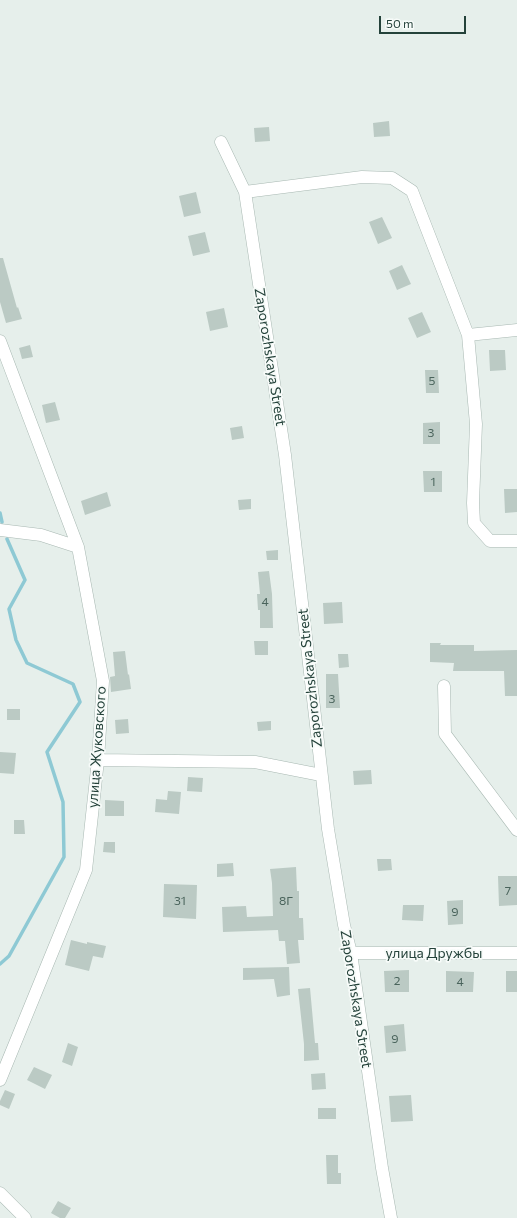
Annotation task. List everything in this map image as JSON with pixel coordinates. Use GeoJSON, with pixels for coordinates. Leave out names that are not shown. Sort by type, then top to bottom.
{"type":"FeatureCollection","features":[{"type":"Feature","properties":{"kind":"street","name":"Zaporozhskaya Street"},"geometry":{"type":"LineString","coordinates":[[221,142],[245,192],[285,455],[328,830],[343,918],[351,953],[382,1168],[391,1218]]}},
{"type":"Feature","properties":{"kind":"street"},"geometry":{"type":"LineString","coordinates":[[245,192],[362,177],[392,178],[412,191],[468,335],[476,424],[473,503],[474,523],[490,541],[517,541]]}},
{"type":"Feature","properties":{"kind":"street"},"geometry":{"type":"LineString","coordinates":[[468,335],[517,330]]}},
{"type":"Feature","properties":{"kind":"street","name":"улица Жуковского"},"geometry":{"type":"LineString","coordinates":[[0,341],[78,547],[103,681],[98,760],[86,870],[0,1080]]}},
{"type":"Feature","properties":{"kind":"street"},"geometry":{"type":"LineString","coordinates":[[0,530],[41,535],[78,547]]}},
{"type":"Feature","properties":{"kind":"street"},"geometry":{"type":"LineString","coordinates":[[444,686],[445,734],[517,830]]}},
{"type":"Feature","properties":{"kind":"street"},"geometry":{"type":"LineString","coordinates":[[98,760],[255,762],[321,775]]}},
{"type":"Feature","properties":{"kind":"street","name":"улица Дружбы"},"geometry":{"type":"LineString","coordinates":[[351,953],[517,953]]}},
{"type":"Feature","properties":{"kind":"street"},"geometry":{"type":"LineString","coordinates":[[0,1193],[25,1218]]}},
{"type":"Feature","properties":{"kind":"building"},"geometry":{"type":"Polygon","coordinates":[[[389,121],[390,136],[374,137],[373,123],[389,121]]]}},
{"type":"Feature","properties":{"kind":"building"},"geometry":{"type":"Polygon","coordinates":[[[269,127],[270,141],[255,142],[254,128],[269,127]]]}},
{"type":"Feature","properties":{"kind":"building"},"geometry":{"type":"Polygon","coordinates":[[[196,192],[201,213],[184,217],[179,196],[196,192]]]}},
{"type":"Feature","properties":{"kind":"building"},"geometry":{"type":"Polygon","coordinates":[[[382,217],[392,238],[378,244],[369,222],[382,217]]]}},
{"type":"Feature","properties":{"kind":"building"},"geometry":{"type":"Polygon","coordinates":[[[205,232],[210,252],[193,256],[188,236],[205,232]]]}},
{"type":"Feature","properties":{"kind":"building"},"geometry":{"type":"Polygon","coordinates":[[[0,258],[3,258],[17,308],[18,307],[22,319],[6,323],[0,302],[0,258]]]}},
{"type":"Feature","properties":{"kind":"building"},"geometry":{"type":"Polygon","coordinates":[[[402,265],[411,284],[397,290],[389,271],[402,265]]]}},
{"type":"Feature","properties":{"kind":"building"},"geometry":{"type":"Polygon","coordinates":[[[224,308],[228,327],[210,331],[206,312],[224,308]]]}},
{"type":"Feature","properties":{"kind":"building"},"geometry":{"type":"Polygon","coordinates":[[[422,312],[431,332],[417,338],[408,318],[422,312]]]}},
{"type":"Feature","properties":{"kind":"building"},"geometry":{"type":"Polygon","coordinates":[[[30,345],[33,357],[22,359],[19,348],[30,345]]]}},
{"type":"Feature","properties":{"kind":"building"},"geometry":{"type":"Polygon","coordinates":[[[489,350],[505,350],[506,370],[490,371],[489,350]]]}},
{"type":"Feature","properties":{"kind":"building"},"geometry":{"type":"Polygon","coordinates":[[[425,370],[438,370],[439,393],[426,393],[425,370]]]}},
{"type":"Feature","properties":{"kind":"building"},"geometry":{"type":"Polygon","coordinates":[[[55,402],[60,420],[46,423],[42,405],[55,402]]]}},
{"type":"Feature","properties":{"kind":"building"},"geometry":{"type":"Polygon","coordinates":[[[440,422],[440,444],[423,444],[423,423],[440,422]]]}},
{"type":"Feature","properties":{"kind":"building"},"geometry":{"type":"Polygon","coordinates":[[[242,426],[244,438],[232,440],[230,428],[242,426]]]}},
{"type":"Feature","properties":{"kind":"building"},"geometry":{"type":"Polygon","coordinates":[[[423,471],[442,471],[442,492],[424,492],[423,471]]]}},
{"type":"Feature","properties":{"kind":"building"},"geometry":{"type":"Polygon","coordinates":[[[504,489],[517,489],[517,512],[505,513],[504,489]]]}},
{"type":"Feature","properties":{"kind":"building"},"geometry":{"type":"Polygon","coordinates":[[[107,492],[111,506],[85,515],[81,501],[107,492]]]}},
{"type":"Feature","properties":{"kind":"building"},"geometry":{"type":"Polygon","coordinates":[[[251,499],[251,509],[239,510],[238,500],[251,499]]]}},
{"type":"Feature","properties":{"kind":"building"},"geometry":{"type":"Polygon","coordinates":[[[278,550],[278,560],[267,560],[266,551],[278,550]]]}},
{"type":"Feature","properties":{"kind":"building"},"geometry":{"type":"Polygon","coordinates":[[[269,571],[272,594],[273,628],[260,628],[260,610],[258,610],[257,594],[260,594],[258,572],[269,571]]]}},
{"type":"Feature","properties":{"kind":"building"},"geometry":{"type":"Polygon","coordinates":[[[342,602],[343,623],[324,624],[323,603],[342,602]]]}},
{"type":"Feature","properties":{"kind":"building"},"geometry":{"type":"Polygon","coordinates":[[[254,641],[268,641],[268,655],[255,655],[254,641]]]}},
{"type":"Feature","properties":{"kind":"building"},"geometry":{"type":"Polygon","coordinates":[[[430,643],[441,643],[440,645],[474,645],[474,651],[517,650],[517,696],[505,696],[504,671],[453,671],[454,663],[430,662],[430,643]]]}},
{"type":"Feature","properties":{"kind":"building"},"geometry":{"type":"Polygon","coordinates":[[[125,651],[131,689],[111,692],[110,677],[115,676],[113,652],[125,651]]]}},
{"type":"Feature","properties":{"kind":"building"},"geometry":{"type":"Polygon","coordinates":[[[338,654],[348,654],[349,667],[339,668],[338,654]]]}},
{"type":"Feature","properties":{"kind":"building"},"geometry":{"type":"Polygon","coordinates":[[[326,674],[338,674],[340,708],[326,708],[326,674]]]}},
{"type":"Feature","properties":{"kind":"building"},"geometry":{"type":"Polygon","coordinates":[[[7,709],[20,709],[20,720],[7,720],[7,709]]]}},
{"type":"Feature","properties":{"kind":"building"},"geometry":{"type":"Polygon","coordinates":[[[128,719],[129,733],[116,734],[115,720],[128,719]]]}},
{"type":"Feature","properties":{"kind":"building"},"geometry":{"type":"Polygon","coordinates":[[[271,721],[271,730],[258,731],[257,722],[271,721]]]}},
{"type":"Feature","properties":{"kind":"building"},"geometry":{"type":"Polygon","coordinates":[[[0,752],[16,753],[14,774],[0,773],[0,752]]]}},
{"type":"Feature","properties":{"kind":"building"},"geometry":{"type":"Polygon","coordinates":[[[371,770],[372,784],[354,785],[353,771],[371,770]]]}},
{"type":"Feature","properties":{"kind":"building"},"geometry":{"type":"Polygon","coordinates":[[[188,777],[203,778],[202,792],[187,791],[188,777]]]}},
{"type":"Feature","properties":{"kind":"building"},"geometry":{"type":"Polygon","coordinates":[[[168,791],[181,792],[179,814],[155,812],[156,799],[167,800],[168,791]]]}},
{"type":"Feature","properties":{"kind":"building"},"geometry":{"type":"Polygon","coordinates":[[[105,800],[124,801],[124,816],[105,816],[105,800]]]}},
{"type":"Feature","properties":{"kind":"building"},"geometry":{"type":"Polygon","coordinates":[[[14,820],[24,820],[25,834],[14,834],[14,820]]]}},
{"type":"Feature","properties":{"kind":"building"},"geometry":{"type":"Polygon","coordinates":[[[104,842],[115,842],[115,853],[103,852],[104,842]]]}},
{"type":"Feature","properties":{"kind":"building"},"geometry":{"type":"Polygon","coordinates":[[[377,859],[391,859],[392,870],[378,871],[377,859]]]}},
{"type":"Feature","properties":{"kind":"building"},"geometry":{"type":"Polygon","coordinates":[[[233,863],[234,876],[217,877],[217,864],[233,863]]]}},
{"type":"Feature","properties":{"kind":"building"},"geometry":{"type":"Polygon","coordinates":[[[296,867],[297,891],[299,891],[299,918],[303,918],[304,940],[298,940],[300,963],[287,964],[285,941],[279,941],[278,930],[223,932],[222,907],[246,906],[247,917],[273,916],[270,869],[296,867]]]}},
{"type":"Feature","properties":{"kind":"building"},"geometry":{"type":"Polygon","coordinates":[[[498,876],[517,876],[517,905],[499,906],[498,876]]]}},
{"type":"Feature","properties":{"kind":"building"},"geometry":{"type":"Polygon","coordinates":[[[164,884],[197,885],[196,919],[163,917],[164,884]]]}},
{"type":"Feature","properties":{"kind":"building"},"geometry":{"type":"Polygon","coordinates":[[[463,900],[463,924],[448,925],[447,901],[463,900]]]}},
{"type":"Feature","properties":{"kind":"building"},"geometry":{"type":"Polygon","coordinates":[[[403,905],[424,905],[423,921],[402,920],[403,905]]]}},
{"type":"Feature","properties":{"kind":"building"},"geometry":{"type":"Polygon","coordinates":[[[71,940],[87,944],[87,942],[106,946],[103,958],[93,956],[89,971],[65,965],[71,940]]]}},
{"type":"Feature","properties":{"kind":"building"},"geometry":{"type":"Polygon","coordinates":[[[289,967],[290,995],[277,997],[274,979],[243,980],[243,968],[289,967]]]}},
{"type":"Feature","properties":{"kind":"building"},"geometry":{"type":"Polygon","coordinates":[[[409,970],[409,992],[385,992],[384,971],[409,970]]]}},
{"type":"Feature","properties":{"kind":"building"},"geometry":{"type":"Polygon","coordinates":[[[446,971],[474,972],[473,992],[446,992],[446,971]]]}},
{"type":"Feature","properties":{"kind":"building"},"geometry":{"type":"Polygon","coordinates":[[[506,971],[517,971],[517,992],[506,992],[506,971]]]}},
{"type":"Feature","properties":{"kind":"building"},"geometry":{"type":"Polygon","coordinates":[[[310,988],[315,1043],[318,1043],[319,1060],[304,1061],[304,1044],[298,989],[310,988]]]}},
{"type":"Feature","properties":{"kind":"building"},"geometry":{"type":"Polygon","coordinates":[[[404,1024],[406,1051],[386,1053],[384,1026],[404,1024]]]}},
{"type":"Feature","properties":{"kind":"building"},"geometry":{"type":"Polygon","coordinates":[[[68,1043],[78,1047],[72,1066],[62,1062],[68,1043]]]}},
{"type":"Feature","properties":{"kind":"building"},"geometry":{"type":"Polygon","coordinates":[[[34,1067],[52,1075],[45,1089],[27,1080],[34,1067]]]}},
{"type":"Feature","properties":{"kind":"building"},"geometry":{"type":"Polygon","coordinates":[[[325,1073],[326,1089],[312,1090],[311,1074],[325,1073]]]}},
{"type":"Feature","properties":{"kind":"building"},"geometry":{"type":"Polygon","coordinates":[[[5,1090],[15,1094],[9,1109],[0,1105],[0,1101],[5,1090]]]}},
{"type":"Feature","properties":{"kind":"building"},"geometry":{"type":"Polygon","coordinates":[[[411,1095],[413,1121],[391,1122],[389,1096],[411,1095]]]}},
{"type":"Feature","properties":{"kind":"building"},"geometry":{"type":"Polygon","coordinates":[[[318,1108],[336,1108],[336,1119],[318,1119],[318,1108]]]}},
{"type":"Feature","properties":{"kind":"building"},"geometry":{"type":"Polygon","coordinates":[[[326,1155],[338,1155],[338,1173],[341,1173],[341,1184],[327,1184],[326,1155]]]}},
{"type":"Feature","properties":{"kind":"building"},"geometry":{"type":"Polygon","coordinates":[[[58,1201],[71,1208],[65,1218],[60,1218],[51,1213],[58,1201]]]}},
{"type":"Feature","properties":{"kind":"waterway"},"geometry":{"type":"LineString","coordinates":[[0,513],[2,522]]}},
{"type":"Feature","properties":{"kind":"waterway"},"geometry":{"type":"LineString","coordinates":[[0,964],[9,956],[64,857],[63,802],[47,752],[80,702],[73,684],[27,663],[16,640],[9,609],[25,580],[7,539]]}}]}
